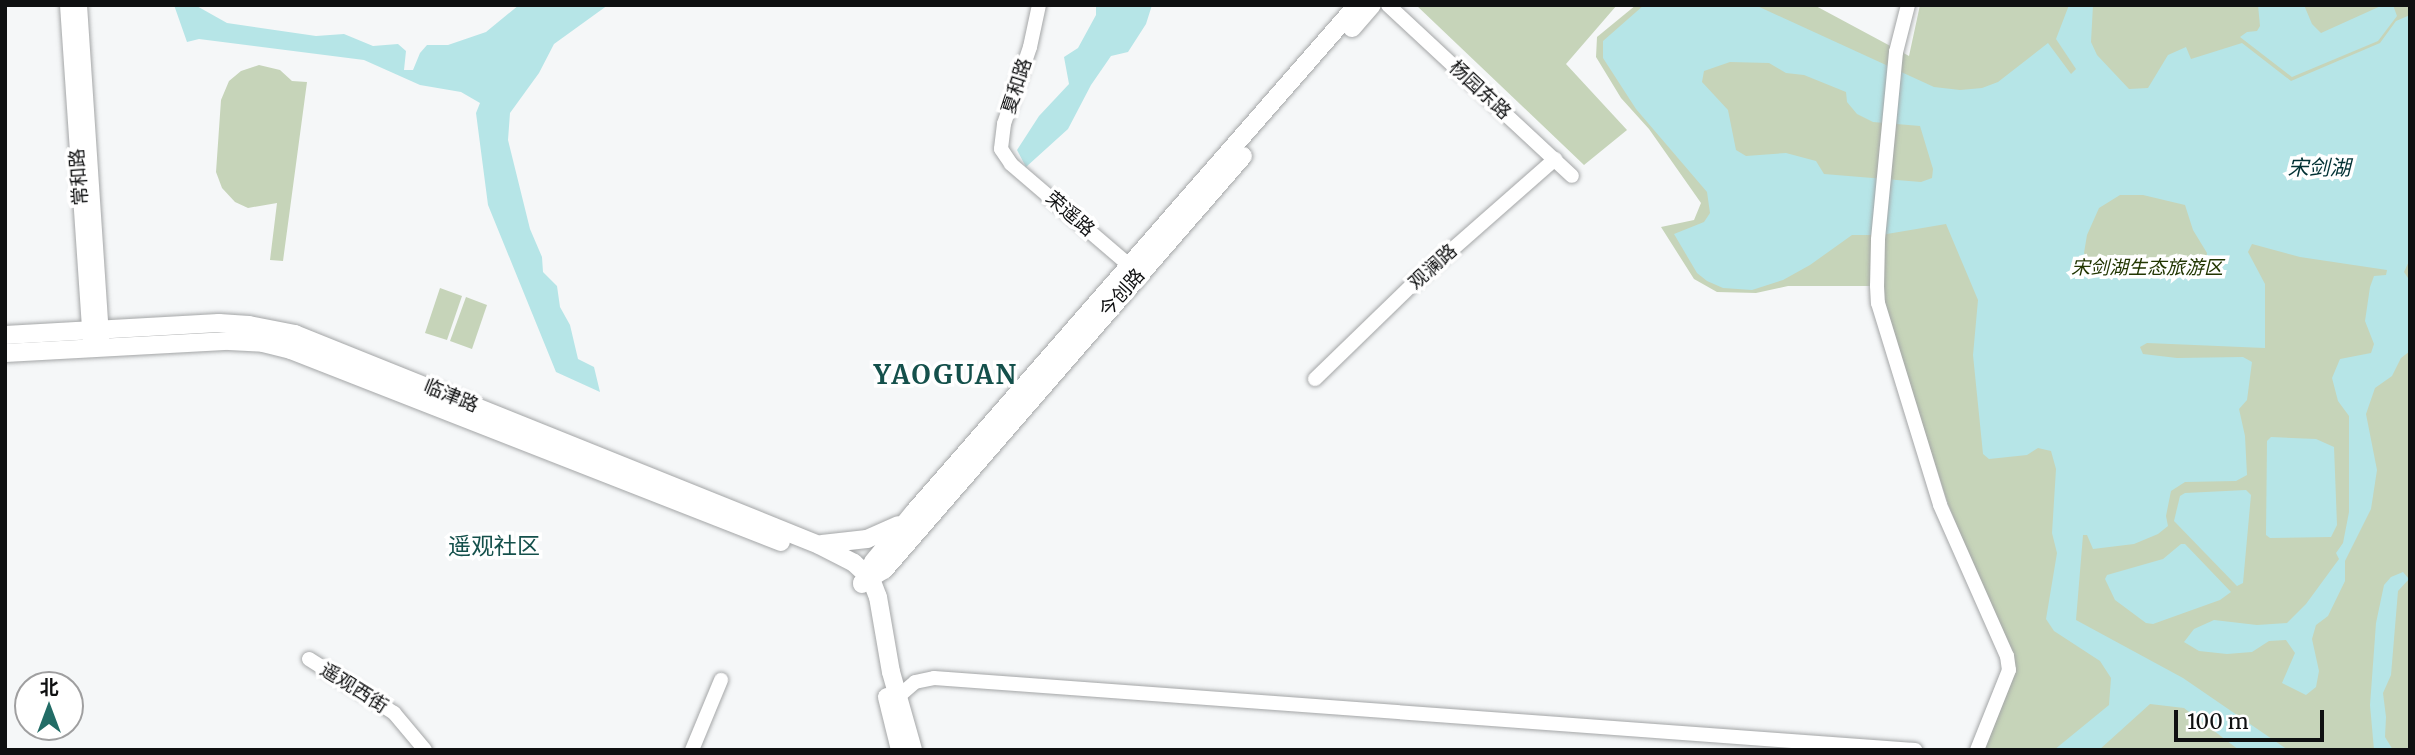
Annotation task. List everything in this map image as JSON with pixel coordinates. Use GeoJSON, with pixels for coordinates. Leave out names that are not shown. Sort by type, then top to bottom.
{"type":"FeatureCollection","features":[{"type":"Feature","properties":{"kind":"main road","name":"今创路"},"geometry":{"type":"LineString","coordinates":[[866,579],[914,512],[1311,61],[1357,5]]}},
{"type":"Feature","properties":{"kind":"main road","name":"今创路"},"geometry":{"type":"LineString","coordinates":[[866,579],[884,570],[1372,5]]}},
{"type":"Feature","properties":{"kind":"main road","name":"临津路"},"geometry":{"type":"LineString","coordinates":[[5,335],[219,323],[249,325],[295,334],[817,544],[854,563],[866,579]]}},
{"type":"Feature","properties":{"kind":"main road","name":"临津路"},"geometry":{"type":"LineString","coordinates":[[5,353],[229,341],[263,343],[291,350],[824,559],[866,579]]}},
{"type":"Feature","properties":{"kind":"main road"},"geometry":{"type":"LineString","coordinates":[[817,544],[867,539],[892,531],[914,512]]}},
{"type":"Feature","properties":{"kind":"main road"},"geometry":{"type":"LineString","coordinates":[[866,579],[878,597],[891,672],[913,750]]}},
{"type":"Feature","properties":{"kind":"main road"},"geometry":{"type":"LineString","coordinates":[[866,579],[879,672],[900,750]]}},
{"type":"Feature","properties":{"kind":"street","name":"常和路"},"geometry":{"type":"LineString","coordinates":[[67,5],[95,330]]}},
{"type":"Feature","properties":{"kind":"street","name":"常和路"},"geometry":{"type":"LineString","coordinates":[[80,5],[96,349]]}},
{"type":"Feature","properties":{"kind":"street","name":"夏和路"},"geometry":{"type":"LineString","coordinates":[[1011,164],[1001,149],[1001,137],[1030,47],[1039,5]]}},
{"type":"Feature","properties":{"kind":"street","name":"杨园东路"},"geometry":{"type":"LineString","coordinates":[[1388,5],[1572,176]]}},
{"type":"Feature","properties":{"kind":"street"},"geometry":{"type":"LineString","coordinates":[[1908,5],[1896,52],[1878,240],[1878,303],[1940,505],[2007,656],[2009,670],[1977,750]]}},
{"type":"Feature","properties":{"kind":"street","name":"观澜路"},"geometry":{"type":"LineString","coordinates":[[1315,379],[1414,283],[1555,159]]}},
{"type":"Feature","properties":{"kind":"street","name":"荣遥路"},"geometry":{"type":"LineString","coordinates":[[1011,164],[1129,265]]}},
{"type":"Feature","properties":{"kind":"street","name":"遥观西街"},"geometry":{"type":"LineString","coordinates":[[309,659],[394,713],[425,750]]}},
{"type":"Feature","properties":{"kind":"street"},"geometry":{"type":"LineString","coordinates":[[899,696],[915,682],[934,678],[1915,750]]}},
{"type":"Feature","properties":{"kind":"street"},"geometry":{"type":"LineString","coordinates":[[692,750],[720,680]]}},
{"type":"Feature","properties":{"kind":"green space"},"geometry":{"type":"Polygon","coordinates":[[[1416,5],[1617,5],[1566,64],[1627,130],[1584,165],[1416,5]]]}},
{"type":"Feature","properties":{"kind":"green space","name":"宋剑湖生态旅游区"},"geometry":{"type":"Polygon","coordinates":[[[1636,5],[1814,5],[1909,56],[1920,5],[2410,5],[2410,750],[1984,750],[2016,670],[1948,504],[1877,286],[1788,286],[1756,293],[1717,292],[1694,279],[1661,227],[1694,220],[1701,203],[1649,129],[1621,98],[1596,57],[1597,37],[1636,5]]]}},
{"type":"Feature","properties":{"kind":"green space"},"geometry":{"type":"Polygon","coordinates":[[[259,65],[280,70],[292,81],[307,82],[283,261],[270,260],[277,203],[248,208],[235,202],[222,188],[216,172],[221,100],[229,81],[241,71],[259,65]]]}},
{"type":"Feature","properties":{"kind":"green space"},"geometry":{"type":"Polygon","coordinates":[[[440,288],[462,296],[447,340],[425,333],[440,288]]]}},
{"type":"Feature","properties":{"kind":"green space"},"geometry":{"type":"Polygon","coordinates":[[[466,297],[487,305],[472,349],[450,341],[466,297]]]}},
{"type":"Feature","properties":{"kind":"water"},"geometry":{"type":"Polygon","coordinates":[[[174,5],[195,5],[227,23],[316,36],[344,34],[373,46],[398,44],[406,51],[404,70],[413,70],[420,53],[427,45],[448,45],[486,32],[519,5],[608,5],[554,44],[539,73],[510,113],[508,140],[530,229],[542,257],[543,272],[557,286],[560,307],[570,325],[578,359],[594,367],[600,392],[556,372],[488,205],[476,113],[480,103],[461,92],[420,85],[364,60],[199,39],[187,42],[174,5]]]}},
{"type":"Feature","properties":{"kind":"water"},"geometry":{"type":"Polygon","coordinates":[[[1096,5],[1152,5],[1146,24],[1128,52],[1111,56],[1091,85],[1068,129],[1026,167],[1017,150],[1039,116],[1069,84],[1064,57],[1078,48],[1096,15],[1096,5]]]}},
{"type":"Feature","properties":{"kind":"water","name":"宋剑湖"},"geometry":{"type":"Polygon","coordinates":[[[1644,5],[1755,5],[1934,87],[1960,90],[1982,88],[1998,82],[2048,43],[2071,74],[2076,69],[2056,39],[2069,5],[2093,5],[2091,42],[2097,55],[2129,89],[2148,88],[2168,55],[2186,47],[2191,59],[2242,43],[2291,81],[2380,43],[2396,21],[2410,15],[2410,259],[2404,272],[2410,281],[2410,351],[2401,358],[2392,376],[2375,388],[2366,414],[2377,470],[2371,509],[2345,561],[2345,581],[2328,616],[2316,625],[2312,639],[2319,671],[2316,687],[2306,695],[2282,683],[2295,653],[2286,640],[2269,641],[2252,652],[2227,654],[2199,651],[2184,642],[2194,629],[2214,620],[2257,625],[2287,623],[2306,604],[2339,559],[2336,553],[2343,543],[2349,512],[2349,416],[2338,401],[2332,378],[2340,359],[2371,353],[2374,344],[2365,321],[2370,287],[2374,276],[2386,275],[2387,270],[2300,257],[2252,244],[2248,252],[2265,284],[2265,348],[2147,343],[2140,347],[2143,354],[2177,358],[2243,357],[2252,362],[2247,400],[2239,409],[2245,436],[2247,475],[2236,481],[2185,482],[2171,491],[2166,516],[2168,526],[2158,534],[2134,544],[2093,549],[2087,535],[2083,535],[2076,620],[2183,678],[2288,750],[2239,750],[2184,708],[2150,704],[2099,750],[2054,750],[2109,705],[2111,678],[2100,661],[2054,631],[2046,619],[2057,553],[2052,533],[2056,469],[2051,451],[2038,448],[2027,455],[1989,459],[1983,454],[1973,355],[1978,300],[1946,224],[1881,235],[1852,235],[1810,265],[1783,280],[1752,290],[1723,288],[1707,281],[1697,273],[1674,234],[1704,222],[1710,213],[1707,192],[1636,109],[1603,58],[1603,41],[1644,5]],[[1730,62],[1704,71],[1702,82],[1728,110],[1736,150],[1746,156],[1786,153],[1816,161],[1824,174],[1921,182],[1932,178],[1933,169],[1920,126],[1873,122],[1857,114],[1847,102],[1846,92],[1804,75],[1786,73],[1769,63],[1730,62]],[[2120,195],[2099,208],[2087,235],[2084,253],[2095,273],[2187,276],[2204,268],[2207,253],[2193,230],[2185,205],[2143,195],[2120,195]]]}},
{"type":"Feature","properties":{"kind":"water"},"geometry":{"type":"Polygon","coordinates":[[[2258,5],[2304,5],[2312,24],[2321,33],[2383,5],[2393,5],[2397,16],[2378,41],[2292,77],[2240,37],[2247,32],[2257,31],[2260,26],[2258,5]]]}},
{"type":"Feature","properties":{"kind":"water"},"geometry":{"type":"Polygon","coordinates":[[[2271,437],[2316,439],[2334,447],[2337,525],[2331,537],[2270,538],[2266,535],[2267,441],[2271,437]]]}},
{"type":"Feature","properties":{"kind":"water"},"geometry":{"type":"Polygon","coordinates":[[[2246,490],[2251,495],[2243,583],[2237,586],[2174,521],[2180,496],[2185,493],[2246,490]]]}},
{"type":"Feature","properties":{"kind":"water"},"geometry":{"type":"Polygon","coordinates":[[[2181,544],[2185,544],[2231,592],[2220,600],[2153,624],[2146,623],[2115,600],[2105,579],[2107,575],[2163,559],[2181,544]]]}},
{"type":"Feature","properties":{"kind":"water"},"geometry":{"type":"Polygon","coordinates":[[[2403,572],[2409,579],[2398,591],[2391,675],[2383,693],[2385,737],[2393,750],[2374,750],[2370,705],[2376,623],[2384,585],[2391,577],[2403,572]]]}},
{"type":"Feature","properties":{"kind":"district","name":"YAOGUAN"},"geometry":{"type":"Point","coordinates":[946,375]}},
{"type":"Feature","properties":{"kind":"district","name":"遥观社区"},"geometry":{"type":"Point","coordinates":[494,546]}}]}
